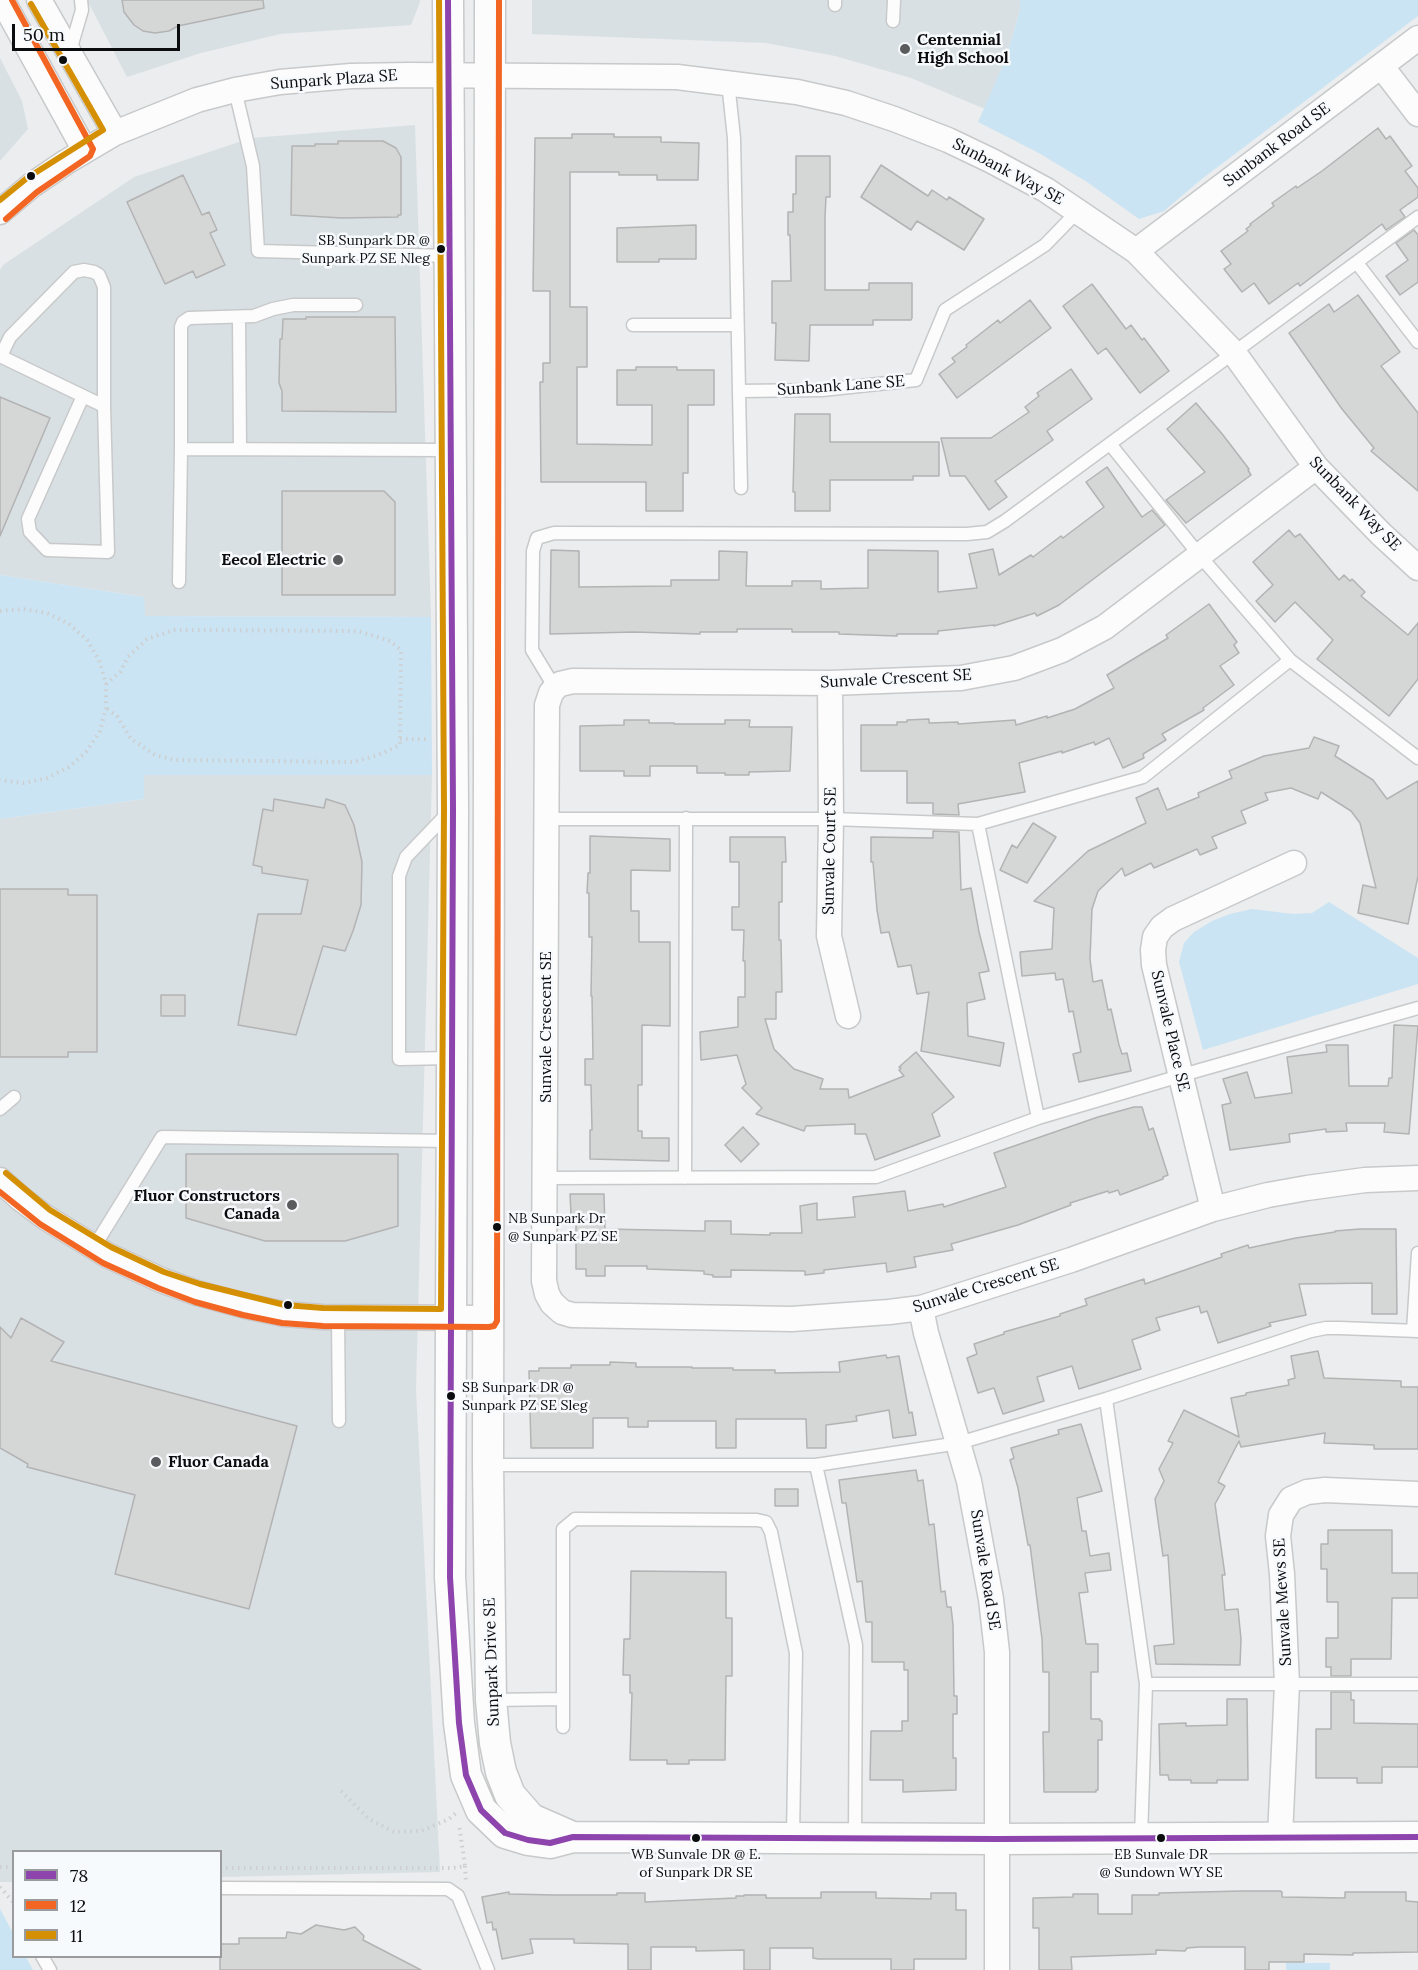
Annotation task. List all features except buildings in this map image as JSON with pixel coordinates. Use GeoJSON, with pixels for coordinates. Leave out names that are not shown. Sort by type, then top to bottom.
{"type":"FeatureCollection","features":[{"type":"Feature","properties":{"kind":"street"},"geometry":{"type":"LineString","coordinates":[[2,0],[84,149]]}},
{"type":"Feature","properties":{"kind":"street"},"geometry":{"type":"LineString","coordinates":[[39,0],[115,132]]}},
{"type":"Feature","properties":{"kind":"street"},"geometry":{"type":"LineString","coordinates":[[448,0],[453,808],[450,1577],[459,1723],[466,1775],[481,1810],[505,1833],[528,1840],[550,1843],[573,1837],[1418,1838]]}},
{"type":"Feature","properties":{"kind":"street","name":"Sunpark Drive SE"},"geometry":{"type":"LineString","coordinates":[[490,0],[488,1465],[490,1700],[501,1772],[510,1795],[531,1819],[573,1837]]}},
{"type":"Feature","properties":{"kind":"street","name":"Sunbank Road SE"},"geometry":{"type":"LineString","coordinates":[[1136,251],[1418,38]]}},
{"type":"Feature","properties":{"kind":"street"},"geometry":{"type":"LineString","coordinates":[[1382,67],[1418,114]]}},
{"type":"Feature","properties":{"kind":"street","name":"Sunpark Plaza SE"},"geometry":{"type":"LineString","coordinates":[[0,212],[32,185],[84,149],[115,132],[197,100],[235,90],[316,78],[449,75]]}},
{"type":"Feature","properties":{"kind":"street","name":"Sunbank Way SE"},"geometry":{"type":"LineString","coordinates":[[449,75],[676,77],[796,92],[846,103],[894,119],[993,160],[1046,190],[1136,251],[1234,353],[1316,467],[1381,534],[1418,568]]}},
{"type":"Feature","properties":{"kind":"street","name":"Sunvale Crescent SE"},"geometry":{"type":"LineString","coordinates":[[1316,467],[1105,627],[1084,640],[1014,668],[961,678],[830,683],[573,681],[560,684],[555,688],[547,705],[544,1281],[552,1303],[562,1312],[572,1315],[792,1319],[889,1312],[921,1308],[1071,1260],[1213,1209],[1307,1188],[1365,1180],[1418,1178]]}},
{"type":"Feature","properties":{"kind":"street","name":"Sunvale Court SE"},"geometry":{"type":"LineString","coordinates":[[830,683],[829,936],[848,1016]]}},
{"type":"Feature","properties":{"kind":"street","name":"Sunvale Place SE"},"geometry":{"type":"LineString","coordinates":[[1213,1209],[1154,965],[1155,937],[1162,927],[1173,919],[1294,863]]}},
{"type":"Feature","properties":{"kind":"street"},"geometry":{"type":"LineString","coordinates":[[0,1180],[45,1217],[94,1247],[161,1280],[196,1293],[284,1314],[338,1317],[489,1318]]}},
{"type":"Feature","properties":{"kind":"street","name":"Sunvale Road SE"},"geometry":{"type":"LineString","coordinates":[[921,1308],[926,1333],[959,1443],[977,1519],[998,1652],[997,1970]]}},
{"type":"Feature","properties":{"kind":"street","name":"Sunvale Mews SE"},"geometry":{"type":"LineString","coordinates":[[1280,1837],[1287,1684],[1278,1536],[1281,1515],[1291,1499],[1307,1492],[1325,1490],[1418,1494]]}},
{"type":"Feature","properties":{"kind":"lane"},"geometry":{"type":"LineString","coordinates":[[70,53],[82,10],[81,0]]}},
{"type":"Feature","properties":{"kind":"lane"},"geometry":{"type":"LineString","coordinates":[[893,21],[894,0]]}},
{"type":"Feature","properties":{"kind":"lane"},"geometry":{"type":"LineString","coordinates":[[728,82],[734,138],[741,488]]}},
{"type":"Feature","properties":{"kind":"lane"},"geometry":{"type":"LineString","coordinates":[[235,90],[253,166],[258,251],[450,256]]}},
{"type":"Feature","properties":{"kind":"lane","name":"Sunbank Lane SE"},"geometry":{"type":"LineString","coordinates":[[739,391],[822,390],[915,380],[945,310],[1045,244],[1078,211]]}},
{"type":"Feature","properties":{"kind":"lane"},"geometry":{"type":"LineString","coordinates":[[555,688],[532,650],[533,551],[537,538],[554,533],[966,534],[987,532],[1418,217]]}},
{"type":"Feature","properties":{"kind":"lane"},"geometry":{"type":"LineString","coordinates":[[1357,263],[1418,342]]}},
{"type":"Feature","properties":{"kind":"lane"},"geometry":{"type":"LineString","coordinates":[[83,396],[27,519],[30,532],[47,550],[108,552],[104,287],[99,275],[84,270],[75,272],[10,338],[0,356],[104,406]]}},
{"type":"Feature","properties":{"kind":"lane"},"geometry":{"type":"LineString","coordinates":[[179,582],[181,327],[189,318],[254,316],[293,305],[356,305]]}},
{"type":"Feature","properties":{"kind":"lane"},"geometry":{"type":"LineString","coordinates":[[239,317],[240,449]]}},
{"type":"Feature","properties":{"kind":"lane"},"geometry":{"type":"LineString","coordinates":[[633,325],[738,325]]}},
{"type":"Feature","properties":{"kind":"lane"},"geometry":{"type":"LineString","coordinates":[[1110,444],[1200,556],[1290,660],[1418,758]]}},
{"type":"Feature","properties":{"kind":"lane"},"geometry":{"type":"LineString","coordinates":[[181,449],[451,450]]}},
{"type":"Feature","properties":{"kind":"lane"},"geometry":{"type":"LineString","coordinates":[[546,819],[831,819],[978,824],[1143,777],[1290,660]]}},
{"type":"Feature","properties":{"kind":"lane"},"geometry":{"type":"LineString","coordinates":[[451,1058],[399,1059],[399,876],[406,857],[453,808]]}},
{"type":"Feature","properties":{"kind":"lane"},"geometry":{"type":"LineString","coordinates":[[685,1178],[686,818]]}},
{"type":"Feature","properties":{"kind":"lane"},"geometry":{"type":"LineString","coordinates":[[978,824],[1038,1118]]}},
{"type":"Feature","properties":{"kind":"lane"},"geometry":{"type":"LineString","coordinates":[[545,1178],[876,1177],[1038,1118],[1418,1008]]}},
{"type":"Feature","properties":{"kind":"lane"},"geometry":{"type":"LineString","coordinates":[[0,1109],[14,1097]]}},
{"type":"Feature","properties":{"kind":"lane"},"geometry":{"type":"LineString","coordinates":[[94,1247],[162,1137],[451,1141]]}},
{"type":"Feature","properties":{"kind":"lane"},"geometry":{"type":"LineString","coordinates":[[488,1465],[816,1465],[959,1443],[1106,1399],[1311,1331],[1326,1328],[1415,1331],[1418,1253]]}},
{"type":"Feature","properties":{"kind":"lane"},"geometry":{"type":"LineString","coordinates":[[338,1317],[339,1421]]}},
{"type":"Feature","properties":{"kind":"lane"},"geometry":{"type":"LineString","coordinates":[[1106,1399],[1146,1684],[1141,1838]]}},
{"type":"Feature","properties":{"kind":"lane"},"geometry":{"type":"LineString","coordinates":[[816,1465],[856,1645],[855,1837]]}},
{"type":"Feature","properties":{"kind":"lane"},"geometry":{"type":"LineString","coordinates":[[563,1727],[563,1529],[575,1519],[757,1520],[766,1522],[771,1532],[796,1653],[794,1837]]}},
{"type":"Feature","properties":{"kind":"lane"},"geometry":{"type":"LineString","coordinates":[[1146,1684],[1418,1684]]}},
{"type":"Feature","properties":{"kind":"lane"},"geometry":{"type":"LineString","coordinates":[[490,1700],[563,1699]]}},
{"type":"Feature","properties":{"kind":"lane"},"geometry":{"type":"LineString","coordinates":[[222,1888],[448,1889],[458,1896],[488,1970]]}},
{"type":"Feature","properties":{"kind":"path"},"geometry":{"type":"LineString","coordinates":[[0,611],[23,609],[47,613],[69,624],[87,640],[99,660],[106,684],[106,708],[99,731],[87,751],[69,767],[47,778],[24,783],[0,780]]}},
{"type":"Feature","properties":{"kind":"path"},"geometry":{"type":"LineString","coordinates":[[106,684],[120,672],[128,657],[147,639],[174,630],[358,631],[390,641],[401,650],[400,745],[354,762],[175,760],[156,755],[131,738],[117,716],[106,708]]}},
{"type":"Feature","properties":{"kind":"path"},"geometry":{"type":"LineString","coordinates":[[400,739],[426,739]]}},
{"type":"Feature","properties":{"kind":"path"},"geometry":{"type":"LineString","coordinates":[[222,1868],[453,1868],[465,1866],[457,1812],[449,1819],[421,1831],[394,1832],[369,1819],[341,1791]]}},
{"type":"Feature","properties":{"kind":"path"},"geometry":{"type":"LineString","coordinates":[[0,1887],[12,1901]]}},
{"type":"Feature","properties":{"kind":"shaded area"},"geometry":{"type":"Polygon","coordinates":[[[87,0],[420,0],[420,2],[411,25],[280,34],[201,53],[127,77],[87,0]]]}},
{"type":"Feature","properties":{"kind":"shaded area","name":"Centennial High School"},"geometry":{"type":"Polygon","coordinates":[[[532,0],[1020,0],[1020,10],[1006,58],[985,109],[911,78],[835,56],[766,43],[532,34],[532,0]]]}},
{"type":"Feature","properties":{"kind":"shaded area"},"geometry":{"type":"Polygon","coordinates":[[[1020,0],[1418,0],[1418,16],[1203,178],[1164,211],[1139,219],[1087,182],[1037,152],[978,122],[1006,58],[1020,10],[1020,0]]]}},
{"type":"Feature","properties":{"kind":"shaded area"},"geometry":{"type":"Polygon","coordinates":[[[0,58],[22,101],[28,129],[0,161],[0,58]]]}},
{"type":"Feature","properties":{"kind":"shaded area"},"geometry":{"type":"Polygon","coordinates":[[[415,125],[431,617],[144,616],[144,597],[0,575],[0,270],[3,265],[134,177],[251,138],[415,125]]]}},
{"type":"Feature","properties":{"kind":"shaded area"},"geometry":{"type":"Polygon","coordinates":[[[0,575],[144,597],[145,616],[431,617],[432,775],[144,775],[144,799],[0,819],[0,575]]]}},
{"type":"Feature","properties":{"kind":"shaded area"},"geometry":{"type":"Polygon","coordinates":[[[143,775],[432,775],[416,1390],[440,1872],[222,1877],[222,1850],[12,1850],[12,1882],[0,1882],[0,819],[144,799],[143,775]]]}},
{"type":"Feature","properties":{"kind":"shaded area"},"geometry":{"type":"Polygon","coordinates":[[[1329,902],[1418,958],[1418,984],[1203,1050],[1179,962],[1184,943],[1194,932],[1230,914],[1252,909],[1293,914],[1312,913],[1329,902]]]}},
{"type":"Feature","properties":{"kind":"shaded area"},"geometry":{"type":"Polygon","coordinates":[[[0,1909],[12,1931],[12,1958],[27,1958],[33,1970],[0,1970],[0,1909]]]}},
{"type":"Feature","properties":{"kind":"shaded area"},"geometry":{"type":"Polygon","coordinates":[[[1286,1963],[1330,1963],[1330,1970],[1286,1970],[1286,1963]]]}},
{"type":"Feature","properties":{"kind":"transit line","name":"12"},"geometry":{"type":"LineString","coordinates":[[6,219],[37,192],[90,156],[93,149],[12,0]]}},
{"type":"Feature","properties":{"kind":"transit line","name":"11"},"geometry":{"type":"LineString","coordinates":[[6,1173],[50,1210],[111,1247],[164,1272],[200,1284],[285,1305],[323,1308],[441,1309],[444,808],[439,0]]}},
{"type":"Feature","properties":{"kind":"transit line","name":"78"},"geometry":{"type":"LineString","coordinates":[[448,0],[453,808],[450,1577],[459,1723],[466,1775],[481,1810],[505,1833],[528,1840],[550,1843],[573,1837],[997,1839],[1418,1837]]}},
{"type":"Feature","properties":{"kind":"transit line","name":"12"},"geometry":{"type":"LineString","coordinates":[[0,1192],[40,1224],[103,1263],[195,1302],[243,1315],[282,1323],[323,1326],[489,1327],[494,1326],[497,1321],[499,0]]}},
{"type":"Feature","properties":{"kind":"transit line","name":"11"},"geometry":{"type":"LineString","coordinates":[[0,200],[27,178],[103,130],[31,4]]}},
{"type":"Feature","properties":{"kind":"place","name":"Centennial High School"},"geometry":{"type":"Point","coordinates":[905,49]}},
{"type":"Feature","properties":{"kind":"place","name":"SB Sunpark DR @ Sunpark PZ SE Nleg"},"geometry":{"type":"Point","coordinates":[441,249]}},
{"type":"Feature","properties":{"kind":"place","name":"Eecol Electric"},"geometry":{"type":"Point","coordinates":[338,560]}},
{"type":"Feature","properties":{"kind":"place","name":"Fluor Constructors Canada"},"geometry":{"type":"Point","coordinates":[292,1205]}},
{"type":"Feature","properties":{"kind":"place","name":"NB Sunpark Dr @ Sunpark PZ SE"},"geometry":{"type":"Point","coordinates":[497,1227]}},
{"type":"Feature","properties":{"kind":"place","name":"SB Sunpark DR @ Sunpark PZ SE Sleg"},"geometry":{"type":"Point","coordinates":[451,1396]}},
{"type":"Feature","properties":{"kind":"place","name":"Fluor Canada"},"geometry":{"type":"Point","coordinates":[156,1462]}},
{"type":"Feature","properties":{"kind":"place","name":"WB Sunvale DR @ E. of Sunpark DR SE"},"geometry":{"type":"Point","coordinates":[696,1838]}},
{"type":"Feature","properties":{"kind":"place","name":"EB Sunvale DR @ Sundown WY SE"},"geometry":{"type":"Point","coordinates":[1161,1838]}}]}
